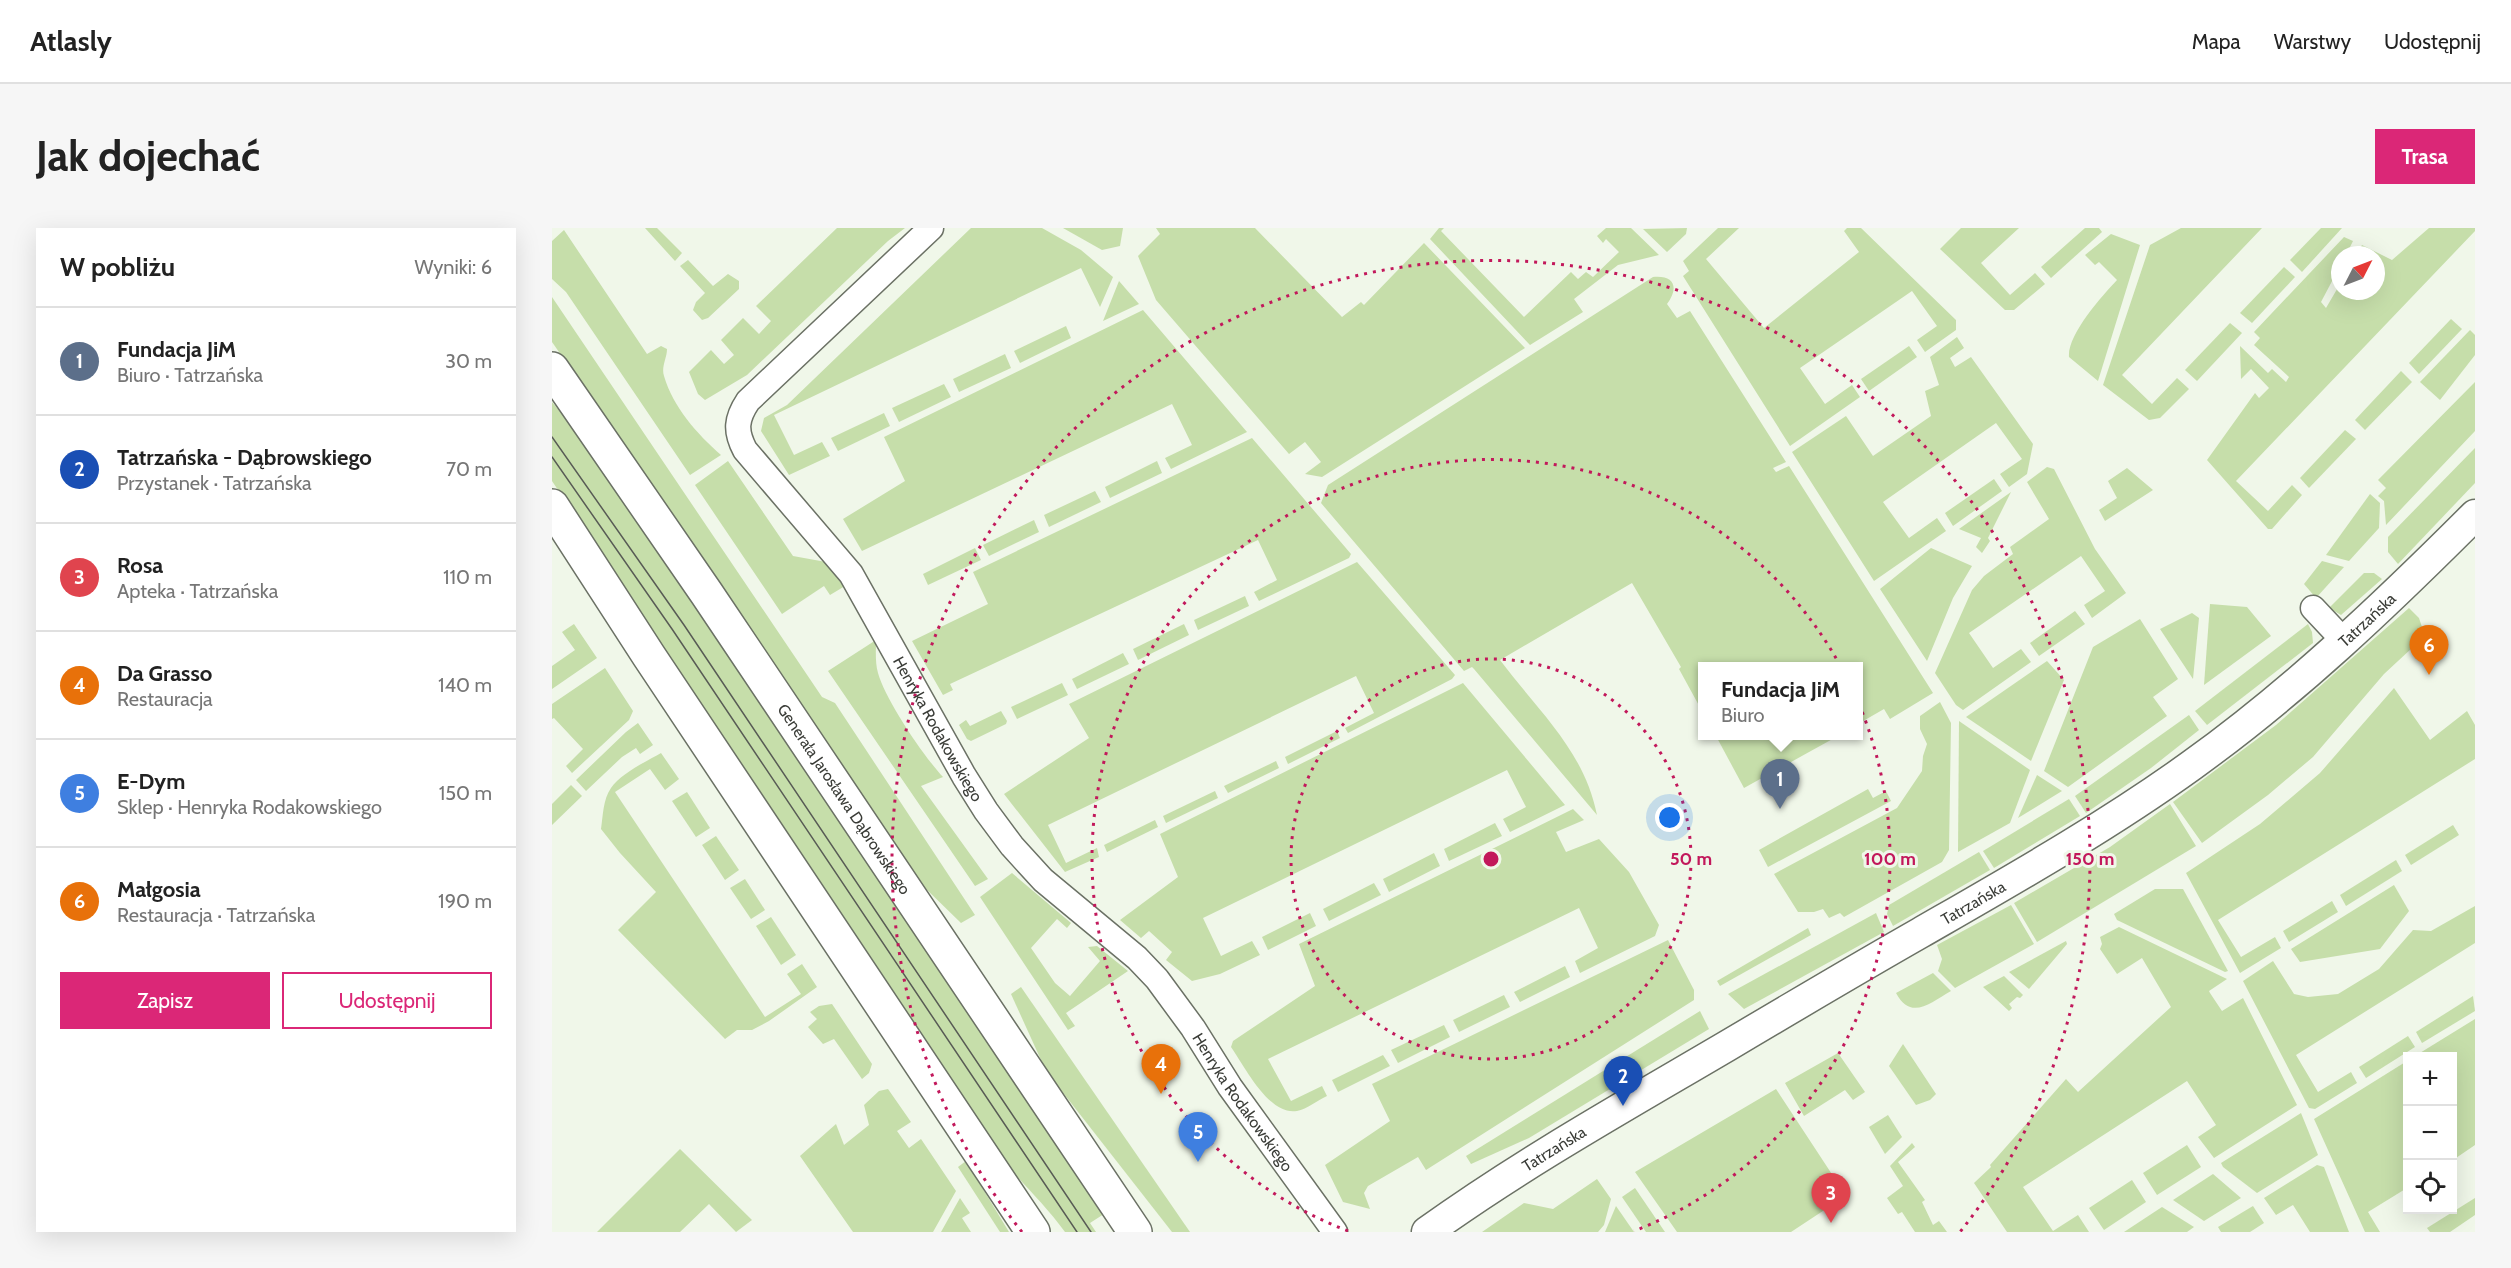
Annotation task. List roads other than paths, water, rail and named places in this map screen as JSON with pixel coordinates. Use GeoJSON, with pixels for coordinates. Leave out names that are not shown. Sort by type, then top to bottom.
{"type":"FeatureCollection","features":[{"type":"Feature","properties":{"kind":"main road","name":"Generała Jarosława Dąbrowskiego"},"geometry":{"type":"LineString","coordinates":[[552,369],[708,594],[1135,1232]]}},
{"type":"Feature","properties":{"kind":"main road"},"geometry":{"type":"LineString","coordinates":[[552,506],[649,656],[1034,1232]]}},
{"type":"Feature","properties":{"kind":"street","name":"Henryka Rodakowskiego"},"geometry":{"type":"LineString","coordinates":[[931,228],[748,401],[739,414],[737,424],[740,440],[745,450],[851,574],[964,776],[1012,846],[1043,880],[1137,958],[1157,978],[1230,1087],[1335,1232]]}},
{"type":"Feature","properties":{"kind":"street","name":"Tatrzańska"},"geometry":{"type":"LineString","coordinates":[[1427,1232],[1497,1184],[1623,1106],[2115,817],[2224,741],[2274,701],[2400,590],[2475,515]]}},
{"type":"Feature","properties":{"kind":"street"},"geometry":{"type":"LineString","coordinates":[[2313,608],[2344,641]]}},
{"type":"Feature","properties":{"kind":"tram line"},"geometry":{"type":"LineString","coordinates":[[552,437],[684,625],[1091,1232]]}},
{"type":"Feature","properties":{"kind":"tram line"},"geometry":{"type":"LineString","coordinates":[[552,457],[672,629],[1077,1232]]}},
{"type":"Feature","properties":{"kind":"place","name":"Małgosia"},"geometry":{"type":"Point","coordinates":[2429,675]}},
{"type":"Feature","properties":{"kind":"place","name":"Fundacja JiM"},"geometry":{"type":"Point","coordinates":[1780,809]}},
{"type":"Feature","properties":{"kind":"place","name":"Da Grasso"},"geometry":{"type":"Point","coordinates":[1161,1094]}},
{"type":"Feature","properties":{"kind":"place","name":"Tatrzańska - Dąbrowskiego"},"geometry":{"type":"Point","coordinates":[1623,1106]}},
{"type":"Feature","properties":{"kind":"place","name":"E-Dym"},"geometry":{"type":"Point","coordinates":[1198,1162]}},
{"type":"Feature","properties":{"kind":"place","name":"Rosa"},"geometry":{"type":"Point","coordinates":[1831,1223]}}]}
